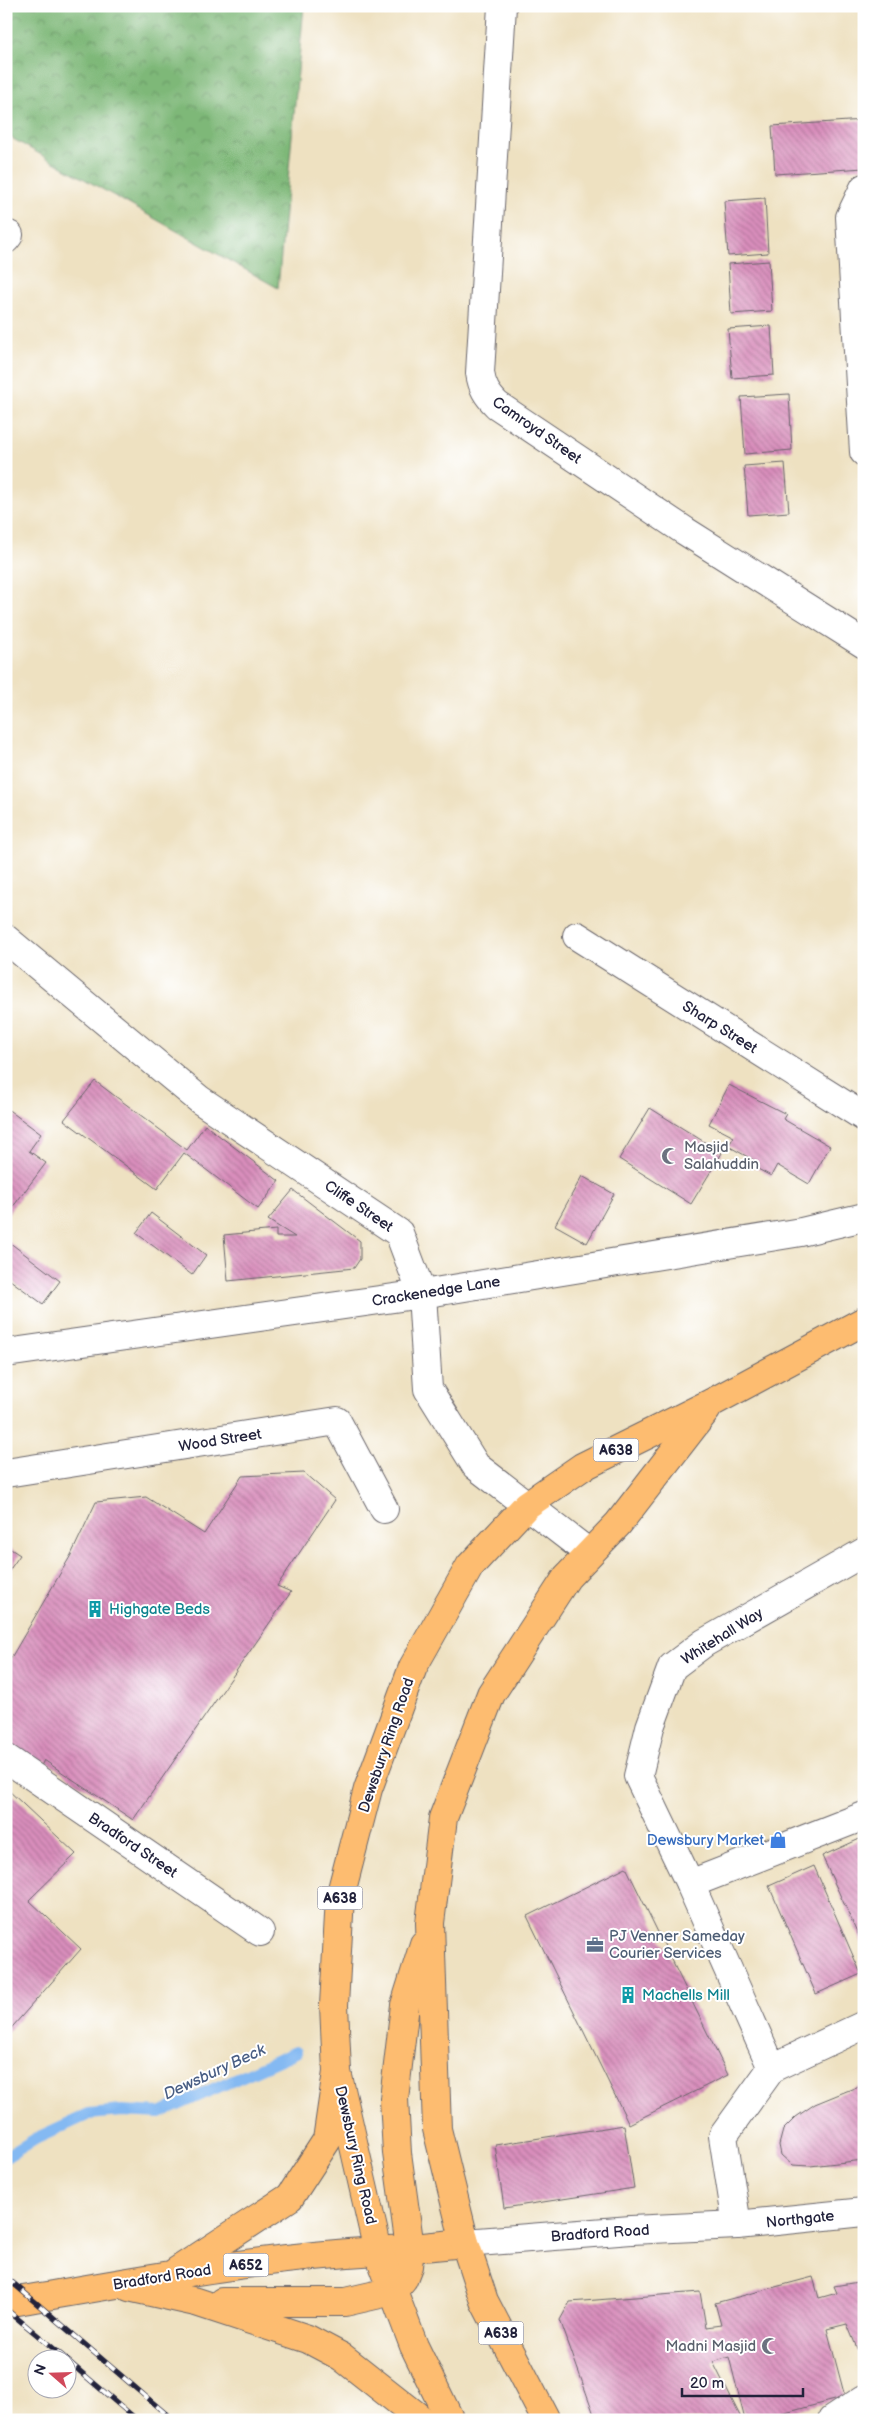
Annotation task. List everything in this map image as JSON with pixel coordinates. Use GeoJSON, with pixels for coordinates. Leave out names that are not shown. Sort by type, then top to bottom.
{"type":"FeatureCollection","features":[{"type":"Feature","properties":{"kind":"main road","name":"Dewsbury Ring Road"},"geometry":{"type":"LineString","coordinates":[[450,2420],[414,2346],[378,2251],[337,2072],[334,2005],[340,1897],[368,1789],[413,1667],[470,1566],[527,1506],[582,1467],[711,1403],[864,1321]]}},
{"type":"Feature","properties":{"kind":"main road","name":"Dewsbury Ring Road"},"geometry":{"type":"LineString","coordinates":[[546,2420],[484,2301],[465,2243],[437,2129],[430,1923],[443,1818],[491,1694],[567,1577],[618,1524],[711,1403]]}},
{"type":"Feature","properties":{"kind":"main road"},"geometry":{"type":"LineString","coordinates":[[196,2302],[345,2302],[393,2291],[403,2279],[408,2266],[410,2248],[397,2153],[394,2099],[405,2005],[430,1923]]}},
{"type":"Feature","properties":{"kind":"main road","name":"A638"},"geometry":{"type":"LineString","coordinates":[[171,2275],[290,2197],[327,2140],[337,2072]]}},
{"type":"Feature","properties":{"kind":"main road","name":"Bradford Road"},"geometry":{"type":"LineString","coordinates":[[6,2303],[171,2275],[331,2254],[465,2243]]}},
{"type":"Feature","properties":{"kind":"main road"},"geometry":{"type":"LineString","coordinates":[[115,2284],[196,2302],[308,2338],[342,2357],[422,2420]]}},
{"type":"Feature","properties":{"kind":"street","name":"Camroyd Street"},"geometry":{"type":"LineString","coordinates":[[502,6],[480,373],[482,384],[488,396],[496,405],[685,531],[864,644]]}},
{"type":"Feature","properties":{"kind":"street"},"geometry":{"type":"LineString","coordinates":[[864,188],[850,217],[864,452]]}},
{"type":"Feature","properties":{"kind":"street","name":"Sharp Street"},"geometry":{"type":"LineString","coordinates":[[577,936],[864,1117]]}},
{"type":"Feature","properties":{"kind":"street","name":"Cliffe Street"},"geometry":{"type":"LineString","coordinates":[[6,939],[200,1100],[399,1233],[422,1294],[428,1389],[476,1466],[589,1553]]}},
{"type":"Feature","properties":{"kind":"street","name":"Crackenedge Lane"},"geometry":{"type":"LineString","coordinates":[[6,1353],[422,1294],[800,1232],[864,1217]]}},
{"type":"Feature","properties":{"kind":"street","name":"Wood Street"},"geometry":{"type":"LineString","coordinates":[[6,1473],[337,1421],[384,1508]]}},
{"type":"Feature","properties":{"kind":"street","name":"Whitehall Way"},"geometry":{"type":"LineString","coordinates":[[772,2068],[690,1884],[638,1776],[650,1727],[672,1667],[704,1643],[864,1552]]}},
{"type":"Feature","properties":{"kind":"street","name":"Bradford Street"},"geometry":{"type":"LineString","coordinates":[[6,1758],[260,1932]]}},
{"type":"Feature","properties":{"kind":"street"},"geometry":{"type":"LineString","coordinates":[[690,1884],[864,1816]]}},
{"type":"Feature","properties":{"kind":"street"},"geometry":{"type":"LineString","coordinates":[[736,2226],[723,2136],[738,2111],[772,2068],[864,2025]]}},
{"type":"Feature","properties":{"kind":"street","name":"Northgate"},"geometry":{"type":"LineString","coordinates":[[736,2226],[864,2212]]}},
{"type":"Feature","properties":{"kind":"street","name":"Bradford Road"},"geometry":{"type":"LineString","coordinates":[[465,2243],[631,2230],[736,2226]]}},
{"type":"Feature","properties":{"kind":"street"},"geometry":{"type":"LineString","coordinates":[[832,2420],[864,2399]]}},
{"type":"Feature","properties":{"kind":"green space"},"geometry":{"type":"Polygon","coordinates":[[[6,6],[304,6],[278,288],[6,135],[6,6]]]}},
{"type":"Feature","properties":{"kind":"building"},"geometry":{"type":"Polygon","coordinates":[[[864,120],[864,168],[775,174],[772,126],[864,120]]]}},
{"type":"Feature","properties":{"kind":"building"},"geometry":{"type":"Polygon","coordinates":[[[765,198],[768,253],[728,256],[724,201],[765,198]]]}},
{"type":"Feature","properties":{"kind":"building"},"geometry":{"type":"Polygon","coordinates":[[[769,261],[772,311],[731,314],[728,264],[769,261]]]}},
{"type":"Feature","properties":{"kind":"building"},"geometry":{"type":"Polygon","coordinates":[[[771,326],[774,375],[732,378],[728,329],[771,326]]]}},
{"type":"Feature","properties":{"kind":"building"},"geometry":{"type":"Polygon","coordinates":[[[789,394],[792,450],[745,454],[741,397],[789,394]]]}},
{"type":"Feature","properties":{"kind":"building"},"geometry":{"type":"Polygon","coordinates":[[[785,463],[789,512],[748,515],[744,466],[785,463]]]}},
{"type":"Feature","properties":{"kind":"building"},"geometry":{"type":"Polygon","coordinates":[[[95,1081],[187,1150],[205,1125],[279,1181],[258,1209],[184,1153],[157,1189],[64,1120],[95,1081]]]}},
{"type":"Feature","properties":{"kind":"building"},"geometry":{"type":"Polygon","coordinates":[[[729,1085],[786,1114],[783,1119],[830,1146],[809,1184],[777,1165],[771,1176],[754,1167],[757,1162],[728,1146],[734,1137],[709,1124],[729,1085]]]}},
{"type":"Feature","properties":{"kind":"building"},"geometry":{"type":"Polygon","coordinates":[[[6,1108],[41,1134],[29,1151],[46,1163],[6,1216],[6,1108]]]}},
{"type":"Feature","properties":{"kind":"building","name":"Masjid Salahuddin"},"geometry":{"type":"Polygon","coordinates":[[[650,1108],[722,1153],[691,1204],[619,1159],[650,1108]]]}},
{"type":"Feature","properties":{"kind":"building"},"geometry":{"type":"Polygon","coordinates":[[[582,1176],[614,1194],[587,1243],[555,1225],[582,1176]]]}},
{"type":"Feature","properties":{"kind":"building"},"geometry":{"type":"Polygon","coordinates":[[[293,1190],[360,1241],[360,1259],[354,1268],[228,1281],[224,1235],[276,1230],[276,1237],[295,1237],[268,1220],[293,1190]]]}},
{"type":"Feature","properties":{"kind":"building"},"geometry":{"type":"Polygon","coordinates":[[[151,1213],[206,1255],[192,1275],[136,1233],[151,1213]]]}},
{"type":"Feature","properties":{"kind":"building"},"geometry":{"type":"Polygon","coordinates":[[[9,1242],[60,1281],[43,1304],[6,1277],[6,1246],[9,1242]]]}},
{"type":"Feature","properties":{"kind":"building"},"geometry":{"type":"Polygon","coordinates":[[[304,1473],[335,1500],[277,1586],[291,1592],[133,1820],[44,1760],[39,1770],[6,1746],[6,1662],[8,1663],[71,1555],[96,1502],[146,1497],[204,1534],[242,1476],[304,1473]]]}},
{"type":"Feature","properties":{"kind":"building"},"geometry":{"type":"Polygon","coordinates":[[[6,1546],[20,1555],[6,1575],[6,1546]]]}},
{"type":"Feature","properties":{"kind":"building"},"geometry":{"type":"Polygon","coordinates":[[[6,1788],[76,1854],[29,1900],[81,1949],[6,2034],[6,1788]]]}},
{"type":"Feature","properties":{"kind":"building"},"geometry":{"type":"Polygon","coordinates":[[[864,1837],[864,1947],[822,1856],[864,1837]]]}},
{"type":"Feature","properties":{"kind":"building"},"geometry":{"type":"Polygon","coordinates":[[[814,1866],[861,1974],[816,1994],[769,1886],[814,1866]]]}},
{"type":"Feature","properties":{"kind":"building","name":"Machells Mill"},"geometry":{"type":"Polygon","coordinates":[[[626,1867],[728,2075],[629,2124],[527,1916],[626,1867]]]}},
{"type":"Feature","properties":{"kind":"building"},"geometry":{"type":"Polygon","coordinates":[[[864,2084],[864,2160],[810,2166],[792,2165],[781,2155],[779,2145],[783,2130],[796,2117],[815,2104],[864,2084]]]}},
{"type":"Feature","properties":{"kind":"building"},"geometry":{"type":"Polygon","coordinates":[[[624,2125],[634,2188],[504,2208],[495,2145],[624,2125]]]}},
{"type":"Feature","properties":{"kind":"building"},"geometry":{"type":"Polygon","coordinates":[[[813,2277],[819,2298],[837,2293],[834,2286],[864,2281],[864,2357],[861,2358],[847,2324],[827,2329],[845,2397],[759,2420],[745,2420],[729,2357],[713,2362],[742,2420],[596,2420],[560,2320],[570,2302],[700,2292],[706,2327],[721,2325],[715,2303],[813,2277]]]}},
{"type":"Feature","properties":{"kind":"waterway","name":"Dewsbury Beck"},"geometry":{"type":"LineString","coordinates":[[6,2157],[37,2138],[89,2114],[122,2111],[160,2113],[296,2052]]}},
{"type":"Feature","properties":{"kind":"railway"},"geometry":{"type":"LineString","coordinates":[[6,2277],[173,2420]]}},
{"type":"Feature","properties":{"kind":"railway"},"geometry":{"type":"LineString","coordinates":[[6,2309],[53,2348]]}},
{"type":"Feature","properties":{"kind":"railway"},"geometry":{"type":"LineString","coordinates":[[78,2370],[137,2420]]}},
{"type":"Feature","properties":{"kind":"place","name":"Masjid Salahuddin"},"geometry":{"type":"Point","coordinates":[670,1156]}},
{"type":"Feature","properties":{"kind":"place","name":"Highgate Beds"},"geometry":{"type":"Point","coordinates":[95,1609]}},
{"type":"Feature","properties":{"kind":"place","name":"Dewsbury Market"},"geometry":{"type":"Point","coordinates":[778,1840]}},
{"type":"Feature","properties":{"kind":"place","name":"PJ Venner Sameday Courier Services"},"geometry":{"type":"Point","coordinates":[595,1945]}},
{"type":"Feature","properties":{"kind":"place","name":"Machells Mill"},"geometry":{"type":"Point","coordinates":[628,1995]}},
{"type":"Feature","properties":{"kind":"place","name":"Madni Masjid"},"geometry":{"type":"Point","coordinates":[770,2346]}}]}
